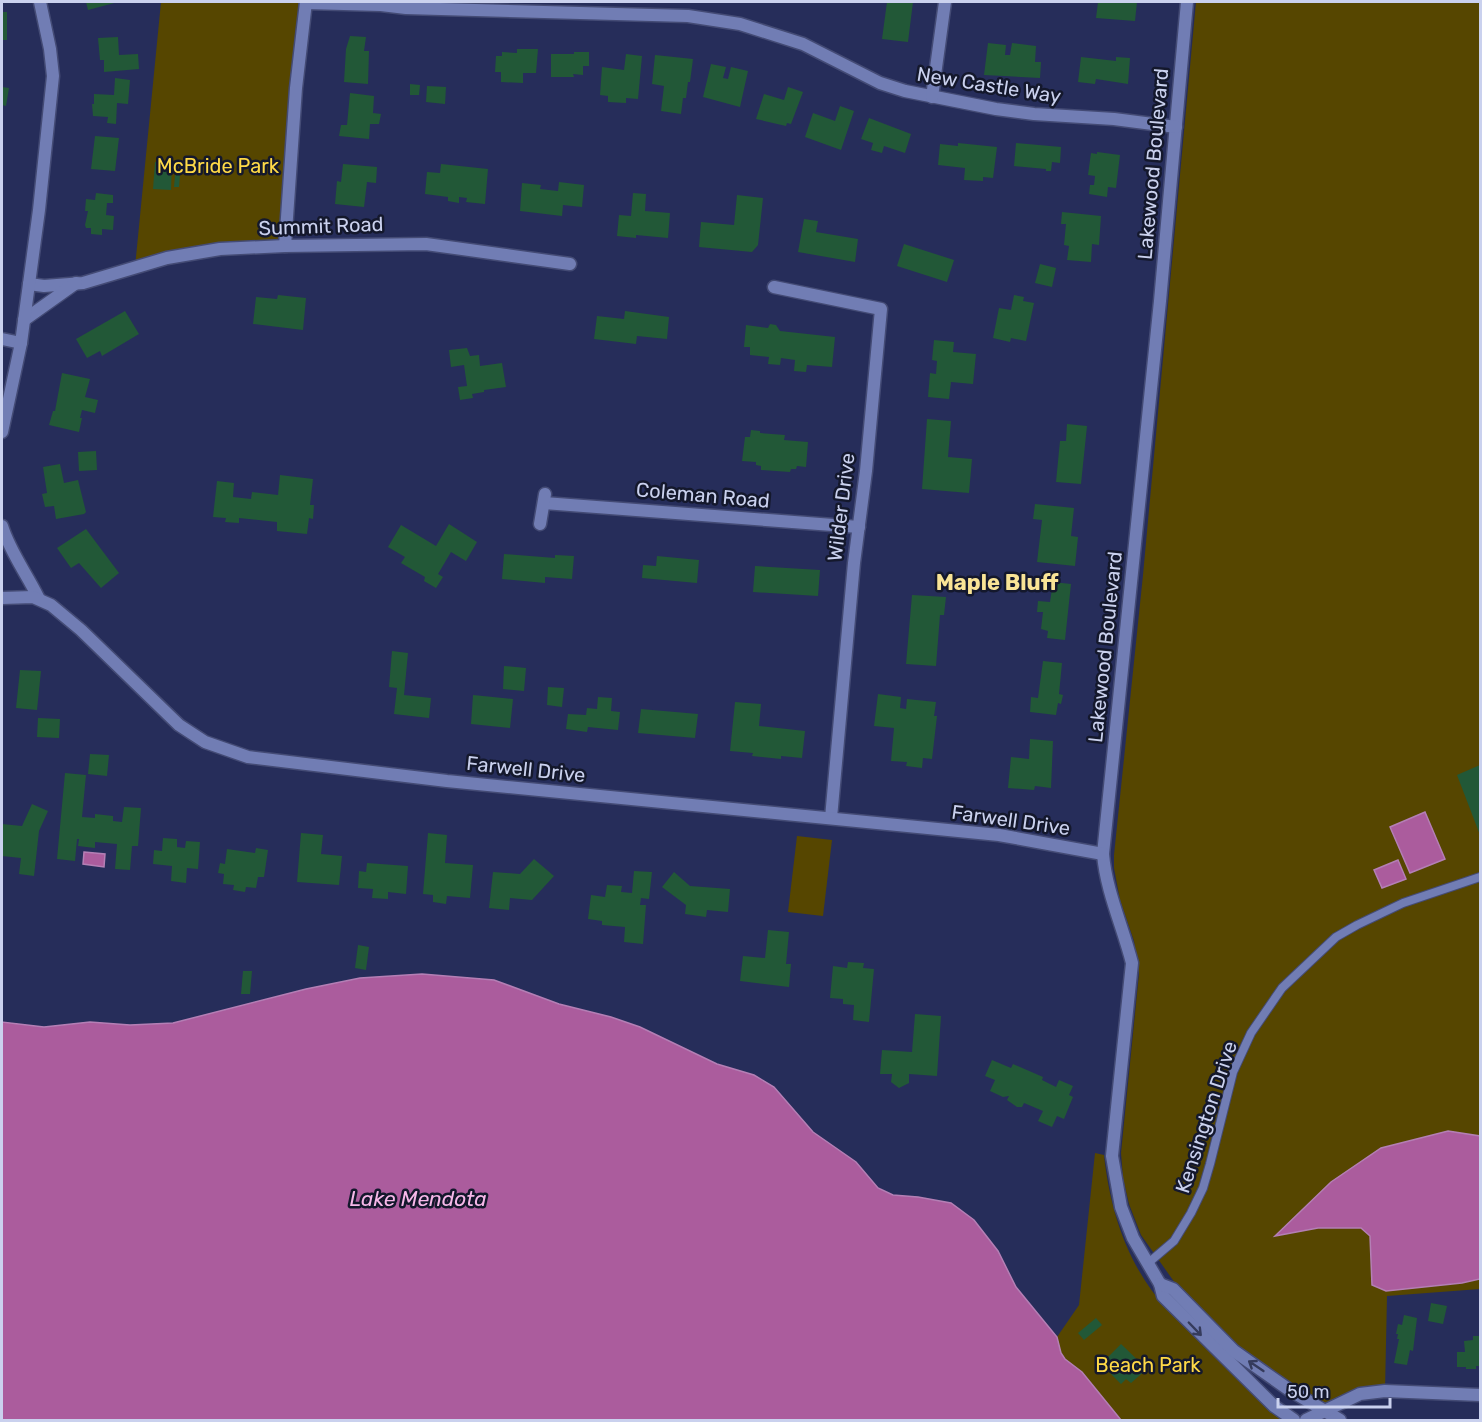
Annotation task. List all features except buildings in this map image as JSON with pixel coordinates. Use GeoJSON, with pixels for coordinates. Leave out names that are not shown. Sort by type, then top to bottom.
{"type":"FeatureCollection","features":[{"type":"Feature","properties":{"kind":"street"},"geometry":{"type":"LineString","coordinates":[[2,432],[21,343],[39,210],[52,76],[50,49],[40,2]]}},
{"type":"Feature","properties":{"kind":"street"},"geometry":{"type":"LineString","coordinates":[[285,246],[296,88],[306,2]]}},
{"type":"Feature","properties":{"kind":"street","name":"New Castle Way"},"geometry":{"type":"LineString","coordinates":[[306,2],[556,7],[688,16],[740,24],[803,44],[880,83],[905,92],[1034,114],[1114,119],[1176,127]]}},
{"type":"Feature","properties":{"kind":"street"},"geometry":{"type":"LineString","coordinates":[[932,97],[945,2]]}},
{"type":"Feature","properties":{"kind":"street","name":"Lakewood Boulevard"},"geometry":{"type":"LineString","coordinates":[[1187,2],[1120,697],[1102,854],[1107,881],[1132,963],[1112,1156],[1120,1207],[1133,1239],[1160,1284],[1163,1296],[1274,1406],[1294,1420]]}},
{"type":"Feature","properties":{"kind":"street","name":"Summit Road"},"geometry":{"type":"LineString","coordinates":[[29,284],[44,286],[82,283],[166,258],[220,249],[285,246],[426,244],[570,264]]}},
{"type":"Feature","properties":{"kind":"street","name":"Summit Road"},"geometry":{"type":"LineString","coordinates":[[24,320],[76,283]]}},
{"type":"Feature","properties":{"kind":"street","name":"Wilder Drive"},"geometry":{"type":"LineString","coordinates":[[774,287],[881,309],[860,527],[854,563],[831,818]]}},
{"type":"Feature","properties":{"kind":"street"},"geometry":{"type":"LineString","coordinates":[[2,339],[21,343]]}},
{"type":"Feature","properties":{"kind":"street","name":"Coleman Road"},"geometry":{"type":"LineString","coordinates":[[540,524],[544,498],[860,527]]}},
{"type":"Feature","properties":{"kind":"street"},"geometry":{"type":"LineString","coordinates":[[2,530],[39,599]]}},
{"type":"Feature","properties":{"kind":"street"},"geometry":{"type":"LineString","coordinates":[[2,598],[33,597],[39,599]]}},
{"type":"Feature","properties":{"kind":"street","name":"Farwell Drive"},"geometry":{"type":"LineString","coordinates":[[39,599],[51,605],[81,630],[178,725],[205,742],[248,757],[363,772],[999,835],[1102,854]]}},
{"type":"Feature","properties":{"kind":"street","name":"Lakewood Boulevard"},"geometry":{"type":"LineString","coordinates":[[1160,1284],[1173,1289],[1234,1351],[1340,1420]]}},
{"type":"Feature","properties":{"kind":"street"},"geometry":{"type":"LineString","coordinates":[[1306,1420],[1360,1394],[1385,1391],[1480,1395]]}},
{"type":"Feature","properties":{"kind":"lane","name":"Kensington Drive"},"geometry":{"type":"LineString","coordinates":[[1147,1264],[1174,1241],[1191,1213],[1203,1188],[1233,1072],[1251,1033],[1282,988],[1336,937],[1357,925],[1403,903],[1480,877]]}},
{"type":"Feature","properties":{"kind":"green space","name":"McBride Park"},"geometry":{"type":"Polygon","coordinates":[[[161,2],[306,3],[285,246],[220,249],[135,267],[161,2]]]}},
{"type":"Feature","properties":{"kind":"green space"},"geometry":{"type":"Polygon","coordinates":[[[1196,2],[1480,2],[1480,1289],[1387,1296],[1385,1391],[1324,1410],[1210,1327],[1141,1235],[1129,1204],[1123,1178],[1121,1153],[1139,974],[1134,941],[1120,900],[1114,855],[1143,575],[1196,2]]]}},
{"type":"Feature","properties":{"kind":"green space"},"geometry":{"type":"Polygon","coordinates":[[[797,836],[832,840],[823,916],[788,912],[797,836]]]}},
{"type":"Feature","properties":{"kind":"green space","name":"Beach Park"},"geometry":{"type":"Polygon","coordinates":[[[1095,1153],[1104,1155],[1111,1197],[1123,1237],[1153,1293],[1171,1313],[1207,1340],[1294,1420],[1121,1420],[1082,1372],[1065,1360],[1057,1337],[1079,1305],[1095,1153]]]}},
{"type":"Feature","properties":{"kind":"water"},"geometry":{"type":"Polygon","coordinates":[[[1425,812],[1445,859],[1410,873],[1390,827],[1425,812]]]}},
{"type":"Feature","properties":{"kind":"water"},"geometry":{"type":"Polygon","coordinates":[[[84,852],[105,854],[104,867],[83,864],[84,852]]]}},
{"type":"Feature","properties":{"kind":"water"},"geometry":{"type":"Polygon","coordinates":[[[1398,860],[1406,879],[1382,888],[1374,870],[1398,860]]]}},
{"type":"Feature","properties":{"kind":"water","name":"Lake Mendota"},"geometry":{"type":"Polygon","coordinates":[[[422,974],[494,980],[559,1004],[611,1017],[640,1027],[717,1064],[754,1075],[774,1087],[813,1132],[856,1162],[878,1188],[893,1195],[951,1203],[974,1220],[998,1251],[1016,1287],[1057,1337],[1065,1359],[1082,1372],[1121,1420],[2,1420],[2,1022],[44,1027],[90,1022],[130,1025],[173,1023],[306,989],[360,978],[422,974]]]}},
{"type":"Feature","properties":{"kind":"water"},"geometry":{"type":"Polygon","coordinates":[[[1448,1131],[1480,1136],[1480,1279],[1386,1291],[1372,1285],[1370,1236],[1361,1228],[1318,1228],[1275,1236],[1331,1182],[1381,1148],[1448,1131]]]}},
{"type":"Feature","properties":{"kind":"district","name":"Maple Bluff"},"geometry":{"type":"Point","coordinates":[997,582]}}]}
